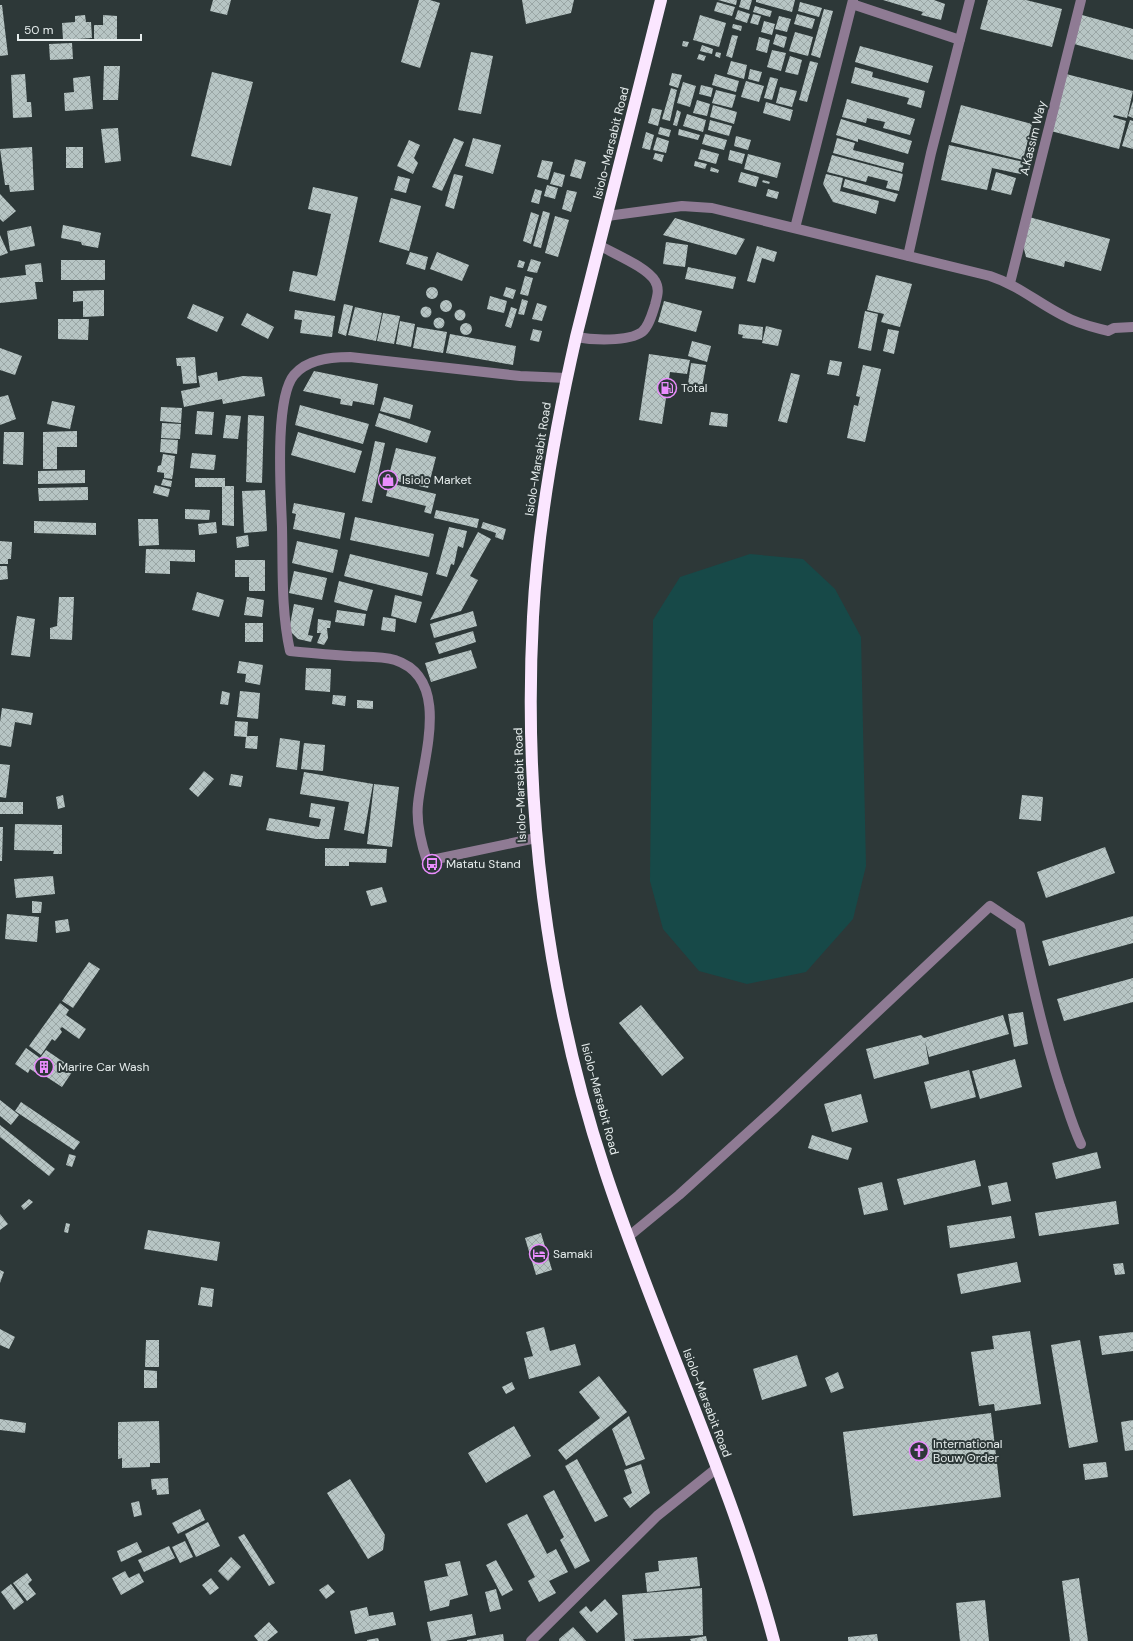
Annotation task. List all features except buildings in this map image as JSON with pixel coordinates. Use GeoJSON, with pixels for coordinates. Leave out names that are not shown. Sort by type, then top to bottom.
{"type":"FeatureCollection","features":[{"type":"Feature","properties":{"kind":"highway","name":"Isiolo-Marsabit Road"},"geometry":{"type":"LineString","coordinates":[[661,0],[576,337],[567,378],[546,500],[533,616],[530,681],[536,838],[548,941],[575,1068],[604,1169],[628,1237],[717,1468],[752,1567],[774,1641]]}},
{"type":"Feature","properties":{"kind":"street"},"geometry":{"type":"LineString","coordinates":[[908,256],[929,161],[970,0]]}},
{"type":"Feature","properties":{"kind":"street","name":"A.Kassim Way"},"geometry":{"type":"LineString","coordinates":[[1010,283],[1081,0]]}},
{"type":"Feature","properties":{"kind":"street"},"geometry":{"type":"LineString","coordinates":[[795,228],[824,120],[853,2],[960,40]]}},
{"type":"Feature","properties":{"kind":"street"},"geometry":{"type":"LineString","coordinates":[[607,216],[673,206],[702,206],[990,276],[1010,283],[1057,313],[1080,324],[1108,331],[1114,328],[1133,327]]}},
{"type":"Feature","properties":{"kind":"street"},"geometry":{"type":"LineString","coordinates":[[576,337],[601,340],[619,338],[640,333],[647,326],[657,297],[658,287],[651,276],[599,245]]}},
{"type":"Feature","properties":{"kind":"street"},"geometry":{"type":"LineString","coordinates":[[536,838],[427,861],[419,832],[418,806],[430,734],[430,716],[429,703],[421,678],[415,670],[394,660],[290,651],[285,625],[282,591],[281,431],[286,395],[293,375],[300,369],[322,359],[350,356],[491,374],[567,378]]}},
{"type":"Feature","properties":{"kind":"street"},"geometry":{"type":"LineString","coordinates":[[628,1237],[679,1195],[774,1109],[990,906],[1020,926],[1039,1014],[1074,1128],[1081,1144]]}},
{"type":"Feature","properties":{"kind":"street"},"geometry":{"type":"LineString","coordinates":[[531,1641],[657,1516],[717,1468]]}},
{"type":"Feature","properties":{"kind":"shaded area"},"geometry":{"type":"Polygon","coordinates":[[[750,554],[803,559],[835,589],[861,637],[866,866],[853,919],[806,972],[747,984],[699,971],[663,929],[650,881],[653,620],[680,577],[750,554]]]}},
{"type":"Feature","properties":{"kind":"place","name":"Total"},"geometry":{"type":"Point","coordinates":[667,388]}},
{"type":"Feature","properties":{"kind":"place","name":"Isiolo Market"},"geometry":{"type":"Point","coordinates":[388,480]}},
{"type":"Feature","properties":{"kind":"place","name":"Matatu Stand"},"geometry":{"type":"Point","coordinates":[432,864]}},
{"type":"Feature","properties":{"kind":"place","name":"Marire Car Wash"},"geometry":{"type":"Point","coordinates":[44,1067]}},
{"type":"Feature","properties":{"kind":"place","name":"Samaki"},"geometry":{"type":"Point","coordinates":[539,1254]}},
{"type":"Feature","properties":{"kind":"place","name":"International Bouw Order"},"geometry":{"type":"Point","coordinates":[919,1451]}}]}
